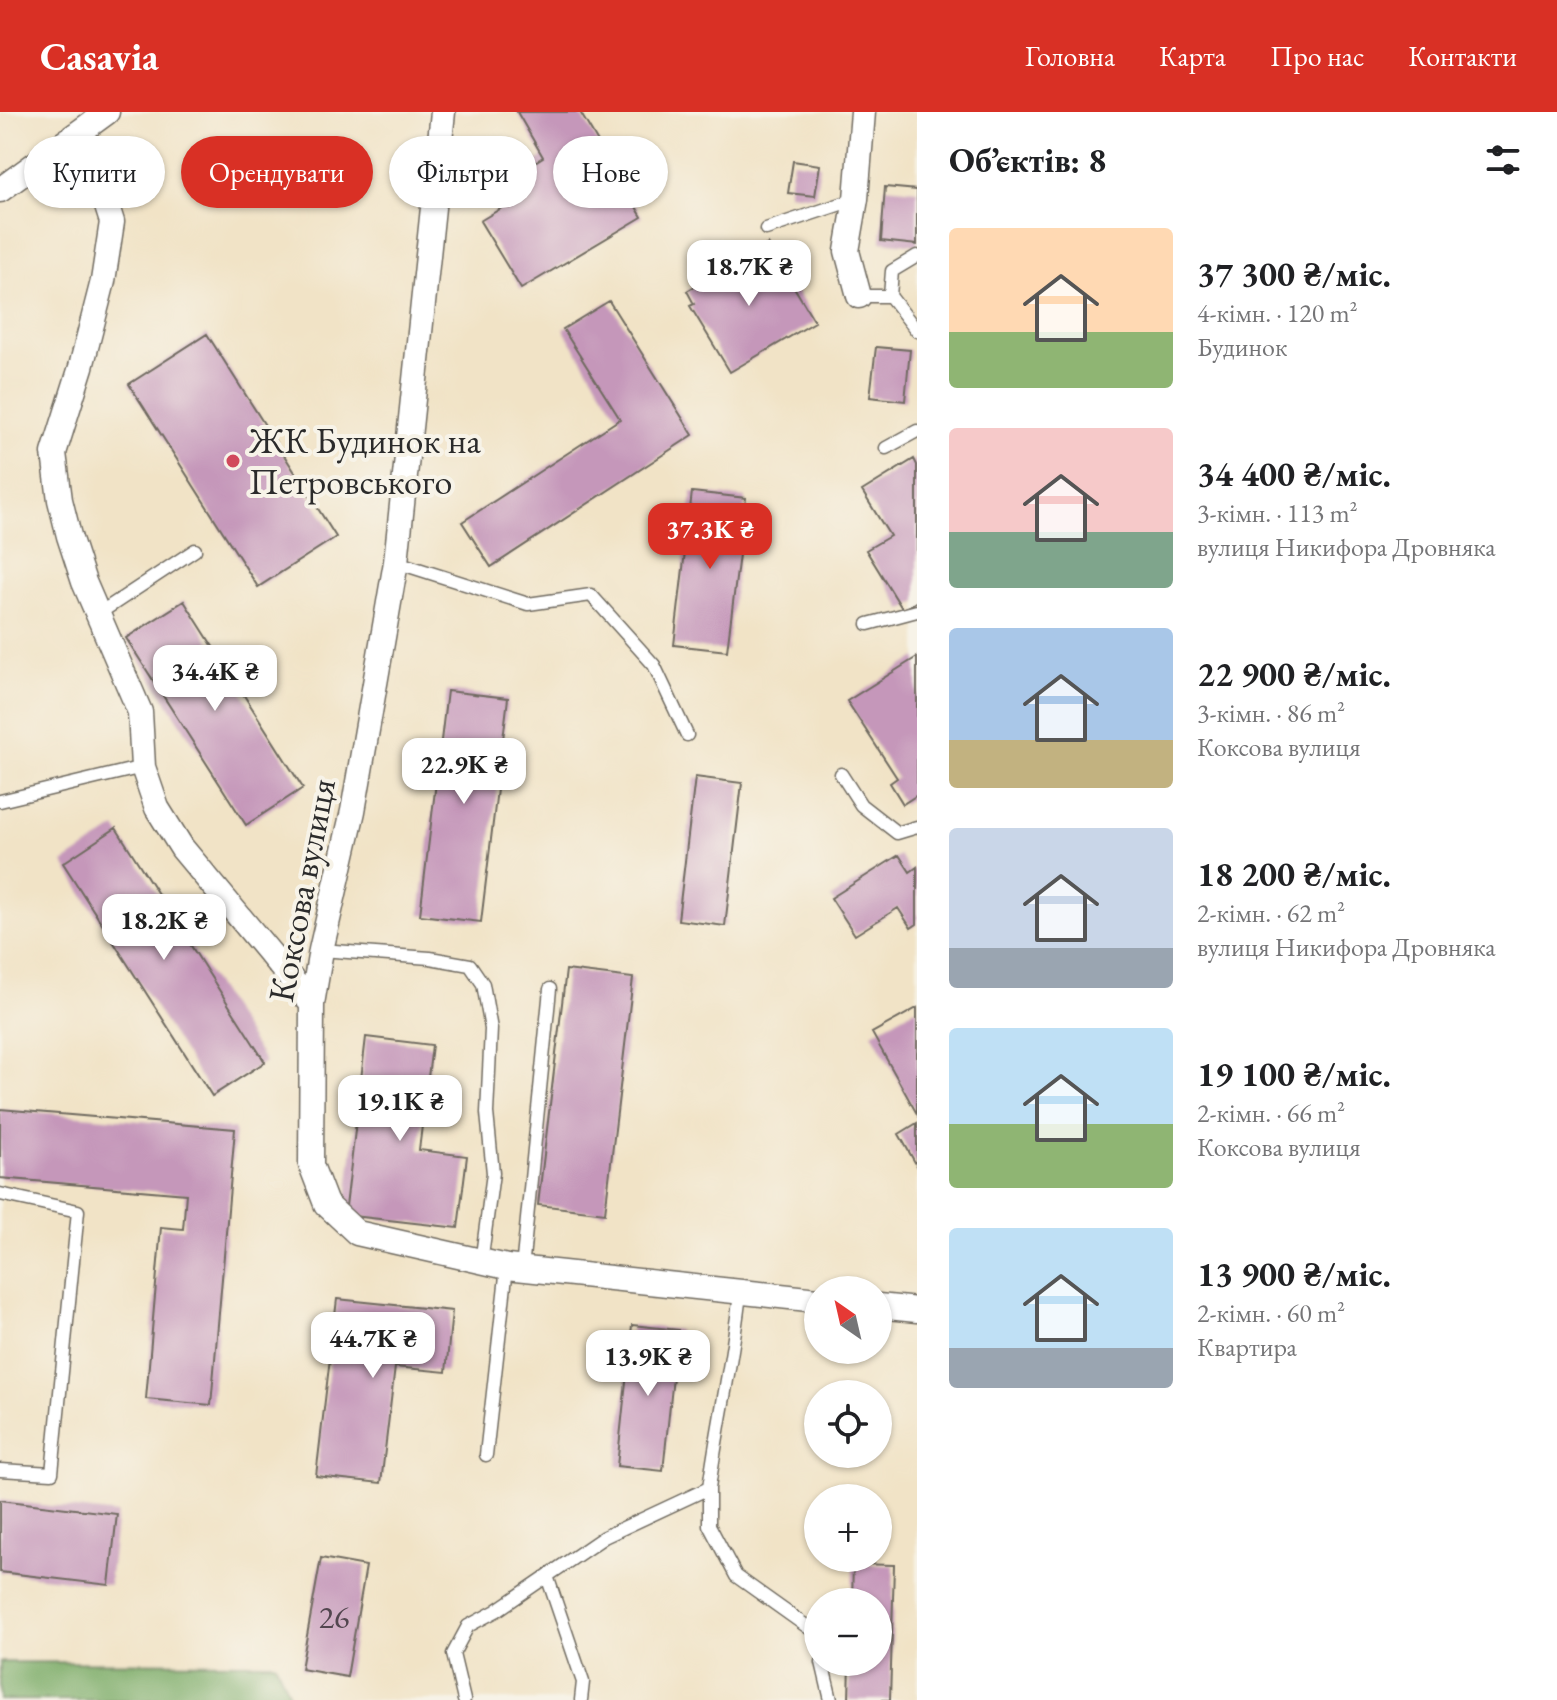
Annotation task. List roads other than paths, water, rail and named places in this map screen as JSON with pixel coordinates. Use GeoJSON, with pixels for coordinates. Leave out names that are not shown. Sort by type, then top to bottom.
{"type":"FeatureCollection","features":[{"type":"Feature","properties":{"kind":"street"},"geometry":{"type":"LineString","coordinates":[[76,136],[107,112]]}},
{"type":"Feature","properties":{"kind":"street","name":"Коксова вулиця"},"geometry":{"type":"LineString","coordinates":[[443,112],[396,562],[353,811],[321,950],[312,1004],[311,1165],[326,1204],[357,1233],[481,1263]]}},
{"type":"Feature","properties":{"kind":"street"},"geometry":{"type":"LineString","coordinates":[[859,296],[847,251],[856,199],[863,112]]}},
{"type":"Feature","properties":{"kind":"street"},"geometry":{"type":"LineString","coordinates":[[0,190],[24,173]]}},
{"type":"Feature","properties":{"kind":"street"},"geometry":{"type":"LineString","coordinates":[[108,208],[112,222],[103,281],[81,367],[54,453],[60,500],[69,536],[140,712],[143,767],[157,808],[182,848],[312,1004]]}},
{"type":"Feature","properties":{"kind":"street"},"geometry":{"type":"LineString","coordinates":[[481,1263],[804,1299]]}},
{"type":"Feature","properties":{"kind":"street"},"geometry":{"type":"LineString","coordinates":[[892,1307],[917,1310]]}},
{"type":"Feature","properties":{"kind":"lane"},"geometry":{"type":"LineString","coordinates":[[766,229],[856,199]]}},
{"type":"Feature","properties":{"kind":"lane"},"geometry":{"type":"LineString","coordinates":[[917,256],[892,271],[890,296],[917,331]]}},
{"type":"Feature","properties":{"kind":"lane"},"geometry":{"type":"LineString","coordinates":[[859,296],[890,296]]}},
{"type":"Feature","properties":{"kind":"lane"},"geometry":{"type":"LineString","coordinates":[[886,448],[917,431]]}},
{"type":"Feature","properties":{"kind":"lane"},"geometry":{"type":"LineString","coordinates":[[98,614],[195,550]]}},
{"type":"Feature","properties":{"kind":"lane"},"geometry":{"type":"LineString","coordinates":[[396,562],[528,604],[591,595],[654,665],[687,735]]}},
{"type":"Feature","properties":{"kind":"lane"},"geometry":{"type":"LineString","coordinates":[[868,624],[917,611]]}},
{"type":"Feature","properties":{"kind":"lane"},"geometry":{"type":"LineString","coordinates":[[0,801],[143,767]]}},
{"type":"Feature","properties":{"kind":"lane"},"geometry":{"type":"LineString","coordinates":[[841,774],[861,805],[897,833],[917,827]]}},
{"type":"Feature","properties":{"kind":"lane"},"geometry":{"type":"LineString","coordinates":[[321,950],[430,958],[470,965],[483,984],[491,1029],[487,1113],[493,1173],[481,1263]]}},
{"type":"Feature","properties":{"kind":"lane"},"geometry":{"type":"LineString","coordinates":[[486,1455],[550,989]]}},
{"type":"Feature","properties":{"kind":"lane"},"geometry":{"type":"LineString","coordinates":[[0,1194],[78,1211],[52,1473],[0,1470]]}},
{"type":"Feature","properties":{"kind":"lane"},"geometry":{"type":"LineString","coordinates":[[740,1293],[736,1335],[719,1416],[709,1488],[709,1525],[736,1576],[804,1624]]}},
{"type":"Feature","properties":{"kind":"lane"},"geometry":{"type":"LineString","coordinates":[[464,1700],[453,1654],[468,1626],[496,1611],[604,1537],[709,1488]]}},
{"type":"Feature","properties":{"kind":"lane"},"geometry":{"type":"LineString","coordinates":[[547,1576],[583,1682],[581,1700]]}},
{"type":"Feature","properties":{"kind":"lane"},"geometry":{"type":"LineString","coordinates":[[825,1676],[831,1700]]}},
{"type":"Feature","properties":{"kind":"place","name":"ЖК Будинок на Петровського"},"geometry":{"type":"Point","coordinates":[233,461]}}]}
